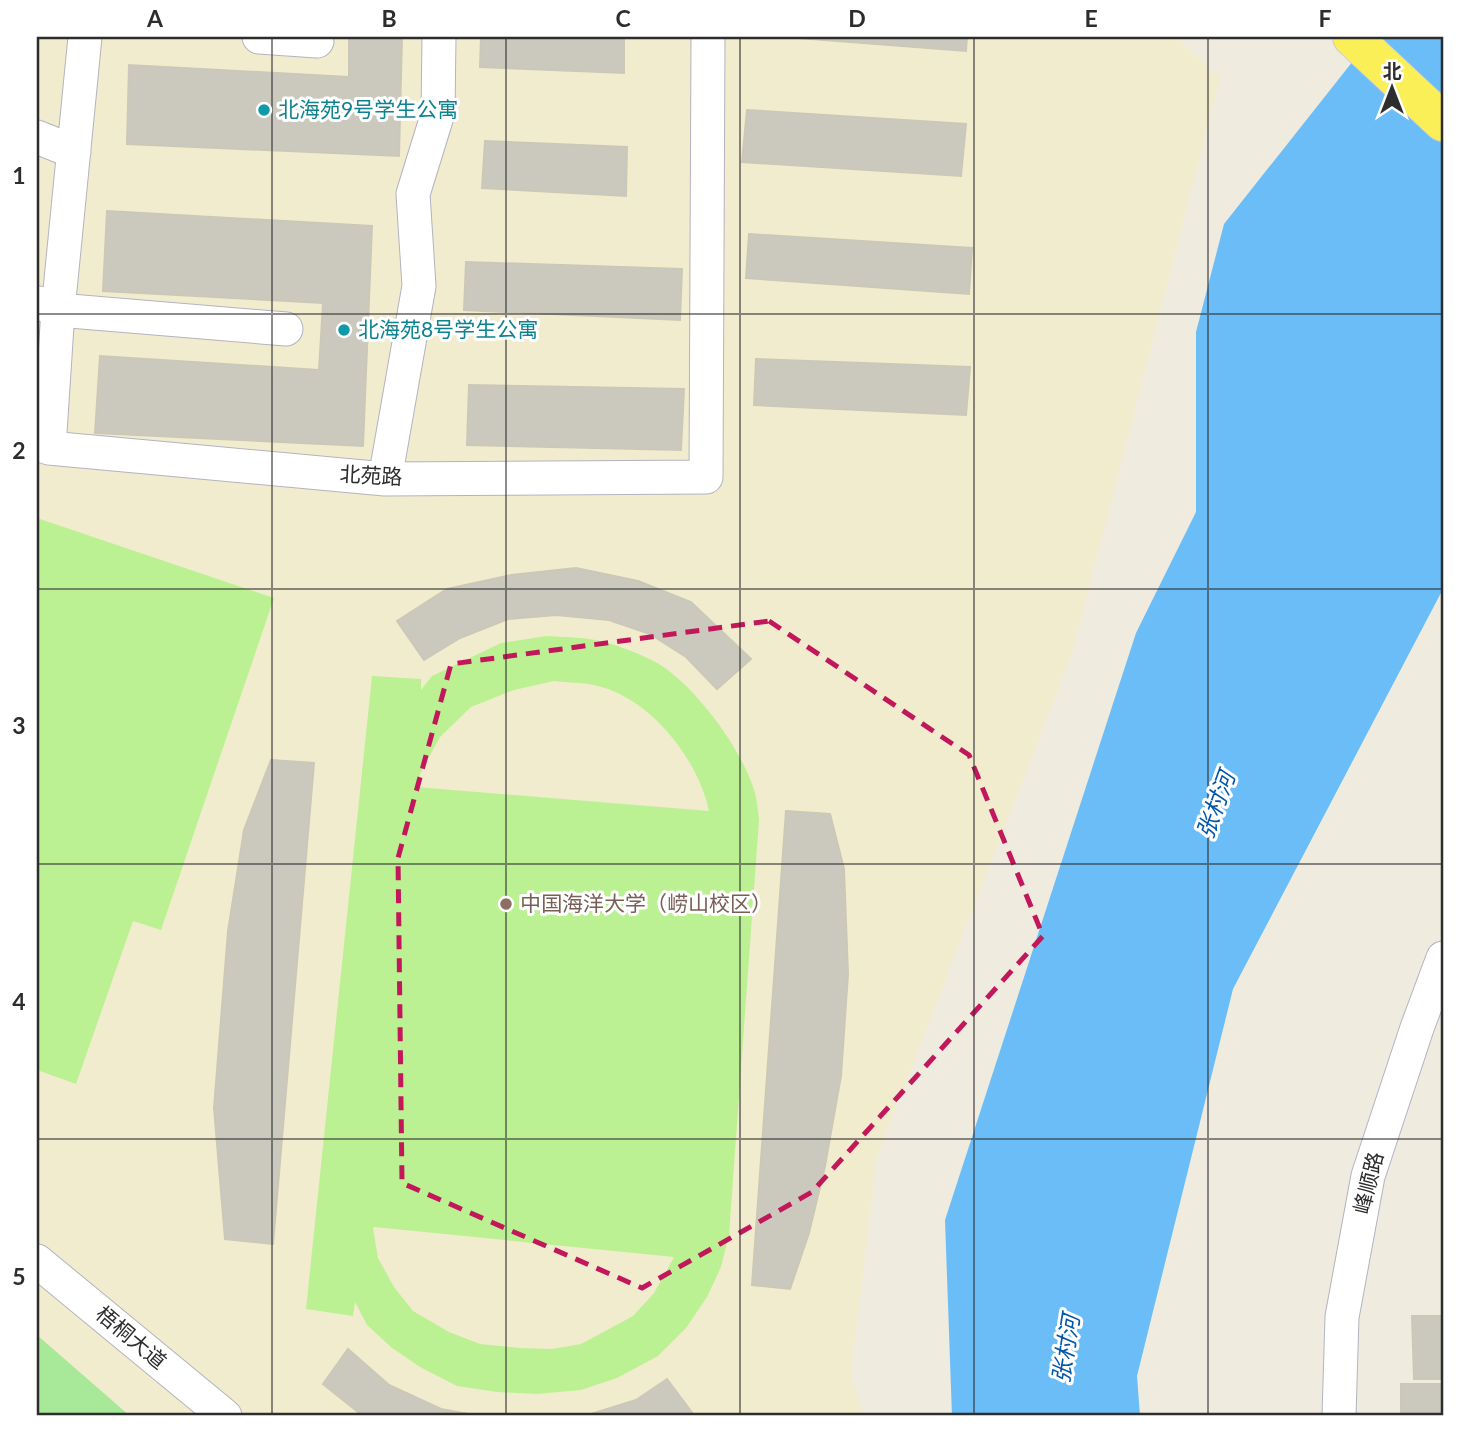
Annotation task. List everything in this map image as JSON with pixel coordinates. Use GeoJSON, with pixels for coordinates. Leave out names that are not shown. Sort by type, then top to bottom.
{"type":"FeatureCollection","features":[{"type":"Feature","properties":{"kind":"main road"},"geometry":{"type":"LineString","coordinates":[[1368,39],[1443,87]]}},
{"type":"Feature","properties":{"kind":"main road"},"geometry":{"type":"LineString","coordinates":[[1368,39],[1443,122]]}},
{"type":"Feature","properties":{"kind":"street"},"geometry":{"type":"LineString","coordinates":[[43,446],[48,306],[74,152],[85,37]]}},
{"type":"Feature","properties":{"kind":"street"},"geometry":{"type":"LineString","coordinates":[[259,37],[317,41]]}},
{"type":"Feature","properties":{"kind":"street"},"geometry":{"type":"LineString","coordinates":[[385,479],[419,286],[413,194],[438,113],[439,37]]}},
{"type":"Feature","properties":{"kind":"street","name":"北苑路"},"geometry":{"type":"LineString","coordinates":[[43,446],[385,479],[706,477],[708,37]]}},
{"type":"Feature","properties":{"kind":"street"},"geometry":{"type":"LineString","coordinates":[[37,137],[74,152]]}},
{"type":"Feature","properties":{"kind":"street"},"geometry":{"type":"LineString","coordinates":[[48,306],[286,329]]}},
{"type":"Feature","properties":{"kind":"street","name":"峰顺路"},"geometry":{"type":"LineString","coordinates":[[1339,1416],[1342,1317],[1368,1176],[1443,958]]}},
{"type":"Feature","properties":{"kind":"street","name":"梧桐大道"},"geometry":{"type":"LineString","coordinates":[[37,1261],[225,1416]]}},
{"type":"Feature","properties":{"kind":"highlighted area"},"geometry":{"type":"Polygon","coordinates":[[[769,621],[969,755],[1043,936],[812,1192],[642,1288],[402,1183],[398,858],[451,664],[769,621]]]}},
{"type":"Feature","properties":{"kind":"shaded area","name":"中国海洋大学（崂山校区）"},"geometry":{"type":"Polygon","coordinates":[[[37,37],[1176,37],[1220,78],[1073,651],[877,1156],[851,1371],[863,1416],[37,1416],[37,37]]]}},
{"type":"Feature","properties":{"kind":"green space"},"geometry":{"type":"Polygon","coordinates":[[[37,518],[274,598],[161,930],[133,921],[76,1084],[37,1070],[37,518]]]}},
{"type":"Feature","properties":{"kind":"green space"},"geometry":{"type":"Polygon","coordinates":[[[546,636],[589,639],[631,651],[665,668],[706,707],[741,759],[756,796],[759,820],[729,1235],[721,1267],[707,1297],[686,1328],[658,1356],[617,1378],[581,1390],[537,1394],[457,1386],[420,1367],[392,1348],[367,1325],[355,1302],[353,1316],[306,1309],[372,676],[421,679],[421,690],[432,676],[501,643],[546,636]],[[554,681],[514,690],[471,707],[440,737],[420,774],[417,787],[709,811],[703,791],[683,752],[654,718],[618,693],[593,685],[554,681]],[[374,1227],[378,1258],[394,1287],[413,1311],[449,1332],[480,1344],[519,1348],[552,1349],[581,1344],[633,1316],[654,1293],[674,1257],[374,1227]]]}},
{"type":"Feature","properties":{"kind":"green space"},"geometry":{"type":"Polygon","coordinates":[[[37,1335],[130,1416],[37,1416],[37,1335]]]}},
{"type":"Feature","properties":{"kind":"water","name":"张村河"},"geometry":{"type":"Polygon","coordinates":[[[1372,37],[1443,37],[1443,589],[1233,989],[1137,1376],[1140,1416],[952,1416],[945,1220],[1136,633],[1196,512],[1196,332],[1224,224],[1372,37]]]}},
{"type":"Feature","properties":{"kind":"building","name":"北海苑9号学生公寓"},"geometry":{"type":"Polygon","coordinates":[[[349,37],[402,37],[399,156],[127,144],[129,65],[349,77],[349,37]]]}},
{"type":"Feature","properties":{"kind":"building"},"geometry":{"type":"Polygon","coordinates":[[[481,37],[624,37],[624,73],[480,67],[481,37]]]}},
{"type":"Feature","properties":{"kind":"building"},"geometry":{"type":"Polygon","coordinates":[[[785,37],[967,37],[966,51],[785,37]]]}},
{"type":"Feature","properties":{"kind":"building"},"geometry":{"type":"Polygon","coordinates":[[[747,110],[966,124],[961,176],[742,162],[747,110]]]}},
{"type":"Feature","properties":{"kind":"building"},"geometry":{"type":"Polygon","coordinates":[[[485,141],[627,147],[626,196],[482,188],[485,141]]]}},
{"type":"Feature","properties":{"kind":"building","name":"北海苑8号学生公寓"},"geometry":{"type":"Polygon","coordinates":[[[107,211],[372,226],[363,446],[95,433],[100,356],[319,370],[323,303],[103,291],[107,211]]]}},
{"type":"Feature","properties":{"kind":"building"},"geometry":{"type":"Polygon","coordinates":[[[749,234],[972,248],[969,294],[746,278],[749,234]]]}},
{"type":"Feature","properties":{"kind":"building"},"geometry":{"type":"Polygon","coordinates":[[[466,262],[682,269],[680,320],[464,310],[466,262]]]}},
{"type":"Feature","properties":{"kind":"building"},"geometry":{"type":"Polygon","coordinates":[[[756,359],[970,367],[966,415],[754,405],[756,359]]]}},
{"type":"Feature","properties":{"kind":"building"},"geometry":{"type":"Polygon","coordinates":[[[469,385],[684,389],[681,450],[467,445],[469,385]]]}},
{"type":"Feature","properties":{"kind":"building"},"geometry":{"type":"Polygon","coordinates":[[[576,568],[638,581],[691,602],[751,659],[717,689],[686,657],[650,634],[609,620],[556,615],[508,619],[460,638],[424,660],[397,621],[447,589],[511,575],[576,568]]]}},
{"type":"Feature","properties":{"kind":"building"},"geometry":{"type":"Polygon","coordinates":[[[271,760],[314,763],[273,1244],[225,1239],[214,1108],[228,931],[244,830],[271,760]]]}},
{"type":"Feature","properties":{"kind":"building"},"geometry":{"type":"Polygon","coordinates":[[[786,811],[830,814],[844,869],[848,974],[841,1076],[825,1166],[809,1233],[790,1289],[752,1285],[786,811]]]}},
{"type":"Feature","properties":{"kind":"building"},"geometry":{"type":"Polygon","coordinates":[[[1412,1316],[1443,1316],[1443,1379],[1414,1379],[1412,1316]]]}},
{"type":"Feature","properties":{"kind":"building"},"geometry":{"type":"Polygon","coordinates":[[[348,1349],[389,1385],[441,1409],[479,1416],[363,1416],[323,1384],[348,1349]]]}},
{"type":"Feature","properties":{"kind":"building"},"geometry":{"type":"Polygon","coordinates":[[[667,1379],[693,1414],[576,1416],[588,1415],[636,1400],[667,1379]]]}},
{"type":"Feature","properties":{"kind":"building"},"geometry":{"type":"Polygon","coordinates":[[[1401,1384],[1443,1384],[1443,1416],[1401,1416],[1401,1384]]]}},
{"type":"Feature","properties":{"kind":"place","name":"北海苑9号学生公寓"},"geometry":{"type":"Point","coordinates":[264,110]}},
{"type":"Feature","properties":{"kind":"place","name":"北海苑8号学生公寓"},"geometry":{"type":"Point","coordinates":[344,330]}},
{"type":"Feature","properties":{"kind":"place","name":"中国海洋大学（崂山校区）"},"geometry":{"type":"Point","coordinates":[506,904]}}]}
